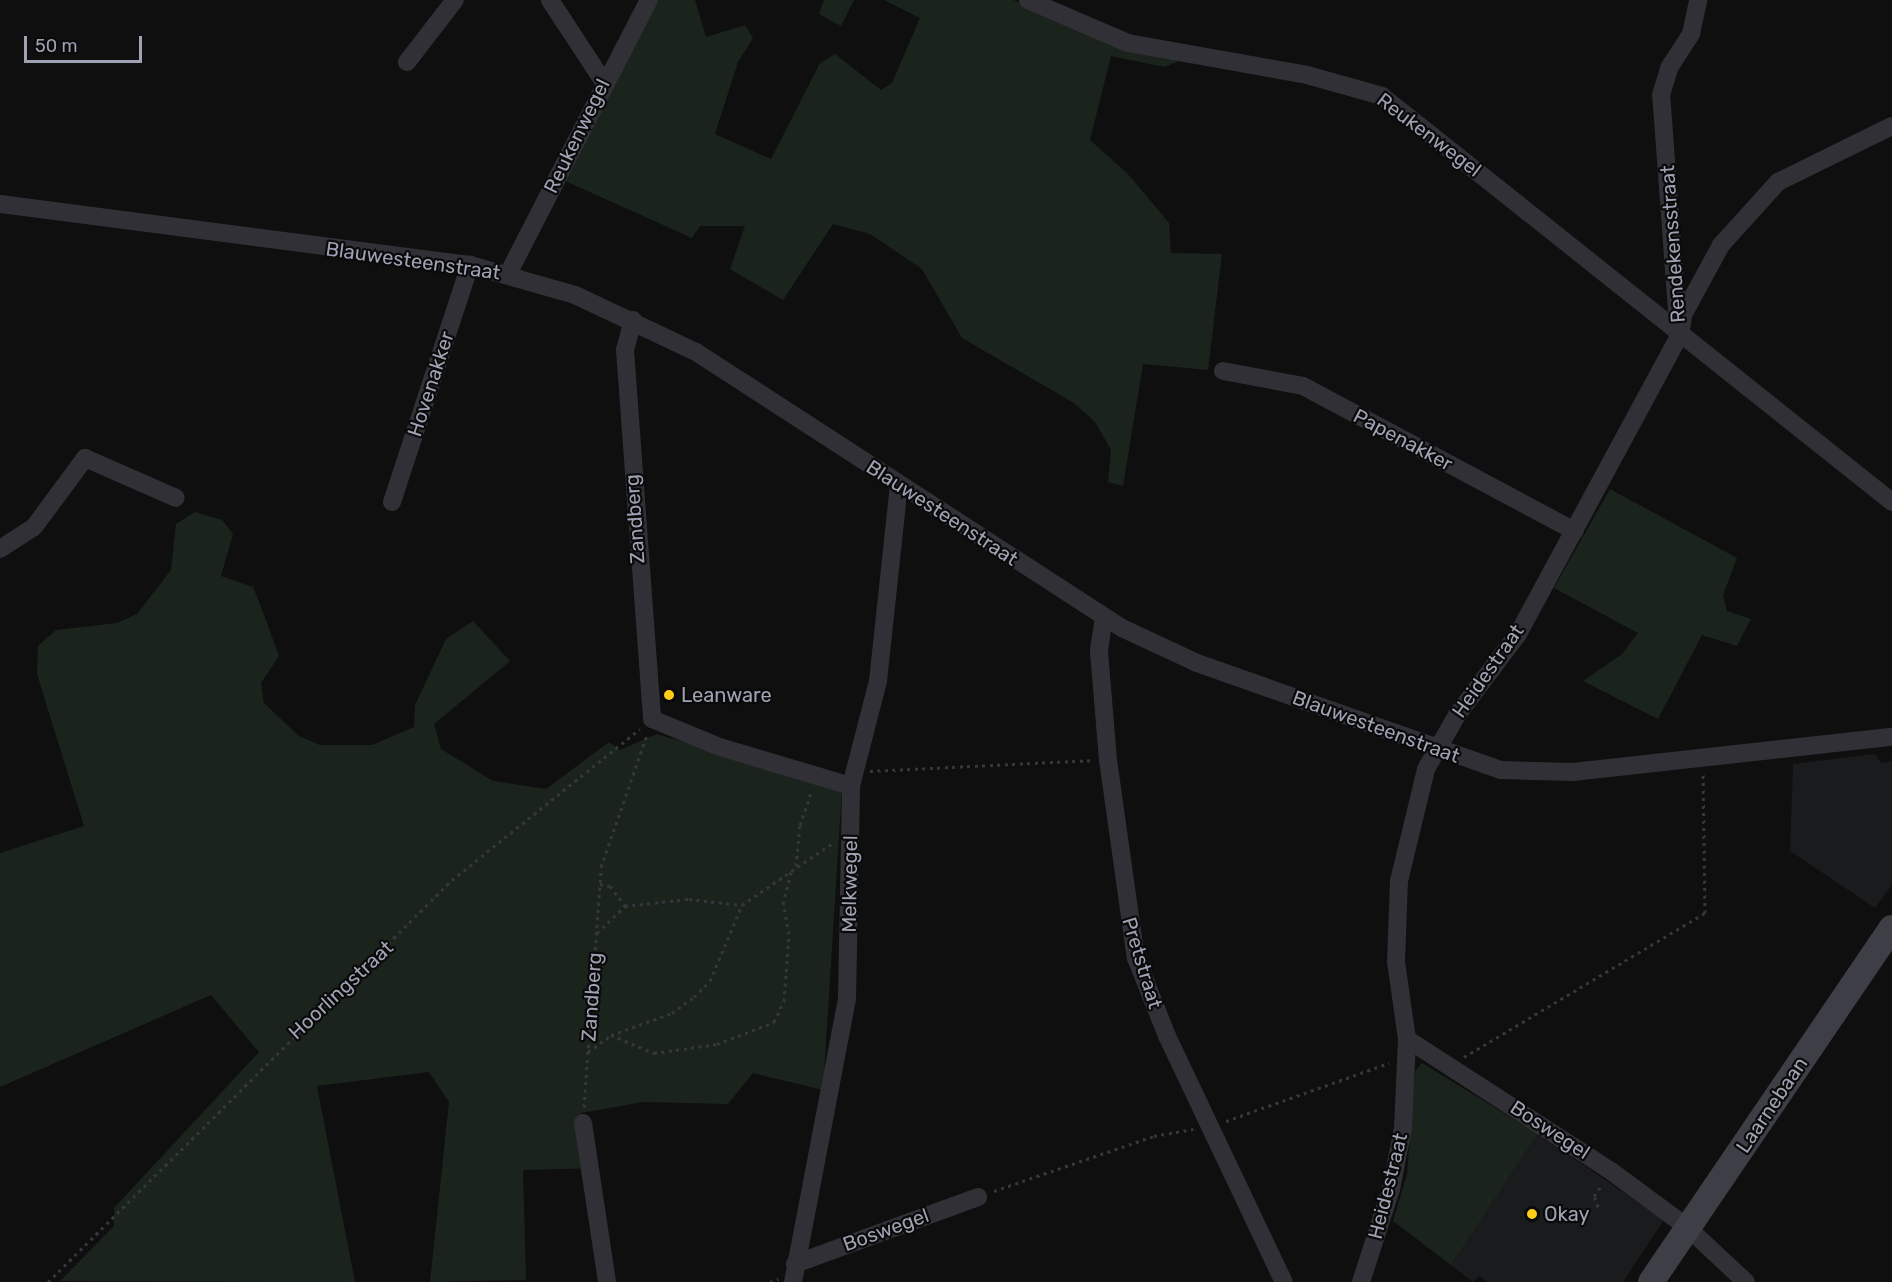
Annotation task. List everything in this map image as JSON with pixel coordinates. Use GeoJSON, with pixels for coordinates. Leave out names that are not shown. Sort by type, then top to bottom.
{"type":"FeatureCollection","features":[{"type":"Feature","properties":{"kind":"street"},"geometry":{"type":"LineString","coordinates":[[407,62],[455,0]]}},
{"type":"Feature","properties":{"kind":"street"},"geometry":{"type":"LineString","coordinates":[[550,0],[603,81]]}},
{"type":"Feature","properties":{"kind":"street","name":"Reukenwegel"},"geometry":{"type":"LineString","coordinates":[[508,274],[603,81],[649,0]]}},
{"type":"Feature","properties":{"kind":"street","name":"Reukenwegel"},"geometry":{"type":"LineString","coordinates":[[1028,0],[1128,43],[1317,77],[1382,96],[1680,335]]}},
{"type":"Feature","properties":{"kind":"street","name":"Rendekensstraat"},"geometry":{"type":"LineString","coordinates":[[1698,0],[1691,34],[1669,68],[1661,95],[1680,335],[1892,502]]}},
{"type":"Feature","properties":{"kind":"street","name":"Heidestraat"},"geometry":{"type":"LineString","coordinates":[[1361,1282],[1400,1151],[1407,1039],[1396,962],[1399,875],[1436,751],[1518,634],[1680,335],[1702,275],[1748,210],[1804,167],[1892,126]]}},
{"type":"Feature","properties":{"kind":"street","name":"Blauwesteenstraat"},"geometry":{"type":"LineString","coordinates":[[0,204],[470,265],[508,274],[633,320],[696,352],[1104,618],[1197,663],[1436,751],[1523,772],[1701,760],[1892,738]]}},
{"type":"Feature","properties":{"kind":"street","name":"Hovenakker"},"geometry":{"type":"LineString","coordinates":[[392,502],[470,265]]}},
{"type":"Feature","properties":{"kind":"street","name":"Zandberg"},"geometry":{"type":"LineString","coordinates":[[633,320],[625,350],[652,719]]}},
{"type":"Feature","properties":{"kind":"street","name":"Papenakker"},"geometry":{"type":"LineString","coordinates":[[1223,371],[1303,386],[1575,531]]}},
{"type":"Feature","properties":{"kind":"street"},"geometry":{"type":"LineString","coordinates":[[0,549],[34,527],[85,458],[176,498]]}},
{"type":"Feature","properties":{"kind":"street","name":"Melkwegel"},"geometry":{"type":"LineString","coordinates":[[794,1273],[847,998],[852,779],[878,681],[899,485]]}},
{"type":"Feature","properties":{"kind":"street","name":"Pretstraat"},"geometry":{"type":"LineString","coordinates":[[1104,618],[1099,651],[1108,760],[1126,919],[1139,969],[1284,1282]]}},
{"type":"Feature","properties":{"kind":"street"},"geometry":{"type":"LineString","coordinates":[[652,719],[814,775],[852,779]]}},
{"type":"Feature","properties":{"kind":"street","name":"Laarnebaan"},"geometry":{"type":"LineString","coordinates":[[1651,1282],[1892,928]]}},
{"type":"Feature","properties":{"kind":"street","name":"Boswegel"},"geometry":{"type":"LineString","coordinates":[[1407,1039],[1611,1171],[1688,1228],[1746,1282]]}},
{"type":"Feature","properties":{"kind":"street"},"geometry":{"type":"LineString","coordinates":[[583,1123],[607,1282]]}},
{"type":"Feature","properties":{"kind":"street","name":"Boswegel"},"geometry":{"type":"LineString","coordinates":[[794,1273],[978,1197]]}},
{"type":"Feature","properties":{"kind":"path","name":"Zandberg"},"geometry":{"type":"LineString","coordinates":[[583,1123],[600,884],[652,719]]}},
{"type":"Feature","properties":{"kind":"path","name":"Hoorlingstraat"},"geometry":{"type":"LineString","coordinates":[[48,1282],[452,880],[652,719]]}},
{"type":"Feature","properties":{"kind":"path"},"geometry":{"type":"LineString","coordinates":[[852,779],[1108,760]]}},
{"type":"Feature","properties":{"kind":"path"},"geometry":{"type":"LineString","coordinates":[[1447,1067],[1705,913],[1701,760]]}},
{"type":"Feature","properties":{"kind":"path"},"geometry":{"type":"LineString","coordinates":[[610,1035],[654,1053],[717,1044],[774,1022],[784,1001],[789,934],[783,904],[794,867],[814,775]]}},
{"type":"Feature","properties":{"kind":"path"},"geometry":{"type":"LineString","coordinates":[[588,1053],[610,1035],[672,1013],[710,981],[742,905],[851,828]]}},
{"type":"Feature","properties":{"kind":"path"},"geometry":{"type":"LineString","coordinates":[[600,884],[610,886],[625,906]]}},
{"type":"Feature","properties":{"kind":"path"},"geometry":{"type":"LineString","coordinates":[[597,933],[625,906],[689,899],[742,905]]}},
{"type":"Feature","properties":{"kind":"path"},"geometry":{"type":"LineString","coordinates":[[1598,1207],[1594,1196],[1611,1171]]}},
{"type":"Feature","properties":{"kind":"shaded area"},"geometry":{"type":"Polygon","coordinates":[[[658,0],[695,0],[706,37],[745,25],[753,38],[738,62],[715,134],[771,159],[820,63],[835,54],[881,90],[892,83],[920,18],[884,0],[1013,0],[1179,61],[1164,67],[1111,56],[1090,140],[1127,173],[1169,223],[1171,253],[1222,254],[1208,370],[1143,364],[1123,486],[1108,482],[1111,450],[1095,422],[1074,403],[962,338],[922,269],[870,234],[833,224],[783,300],[730,269],[745,226],[700,226],[692,238],[563,180],[658,0]]]}},
{"type":"Feature","properties":{"kind":"shaded area"},"geometry":{"type":"Polygon","coordinates":[[[824,0],[854,0],[841,26],[819,14],[824,0]]]}},
{"type":"Feature","properties":{"kind":"shaded area"},"geometry":{"type":"Polygon","coordinates":[[[1610,489],[1737,558],[1723,595],[1727,611],[1751,619],[1737,646],[1702,635],[1658,719],[1583,681],[1622,654],[1638,633],[1554,588],[1610,489]]]}},
{"type":"Feature","properties":{"kind":"shaded area"},"geometry":{"type":"Polygon","coordinates":[[[195,512],[222,520],[233,534],[221,576],[253,587],[279,656],[261,683],[264,703],[299,736],[320,745],[372,745],[414,727],[415,705],[446,639],[473,621],[510,661],[434,724],[441,749],[493,781],[546,789],[609,742],[620,750],[657,734],[842,789],[823,1090],[753,1073],[728,1104],[643,1102],[581,1113],[597,1168],[523,1170],[526,1280],[430,1282],[449,1102],[429,1072],[317,1086],[355,1282],[60,1281],[114,1226],[114,1208],[259,1052],[211,995],[0,1087],[0,853],[84,826],[37,674],[38,646],[56,630],[117,623],[137,614],[171,570],[176,524],[195,512]]]}},
{"type":"Feature","properties":{"kind":"shaded area"},"geometry":{"type":"Polygon","coordinates":[[[1875,754],[1881,763],[1892,761],[1892,885],[1875,908],[1790,851],[1793,764],[1875,754]]]}},
{"type":"Feature","properties":{"kind":"shaded area"},"geometry":{"type":"Polygon","coordinates":[[[1422,1063],[1538,1134],[1451,1265],[1393,1221],[1407,1174],[1415,1071],[1422,1063]]]}},
{"type":"Feature","properties":{"kind":"shaded area"},"geometry":{"type":"Polygon","coordinates":[[[1538,1134],[1664,1220],[1623,1282],[1488,1282],[1479,1276],[1473,1282],[1451,1265],[1538,1134]]]}},
{"type":"Feature","properties":{"kind":"place","name":"Leanware"},"geometry":{"type":"Point","coordinates":[669,695]}},
{"type":"Feature","properties":{"kind":"place","name":"Okay"},"geometry":{"type":"Point","coordinates":[1532,1214]}}]}
